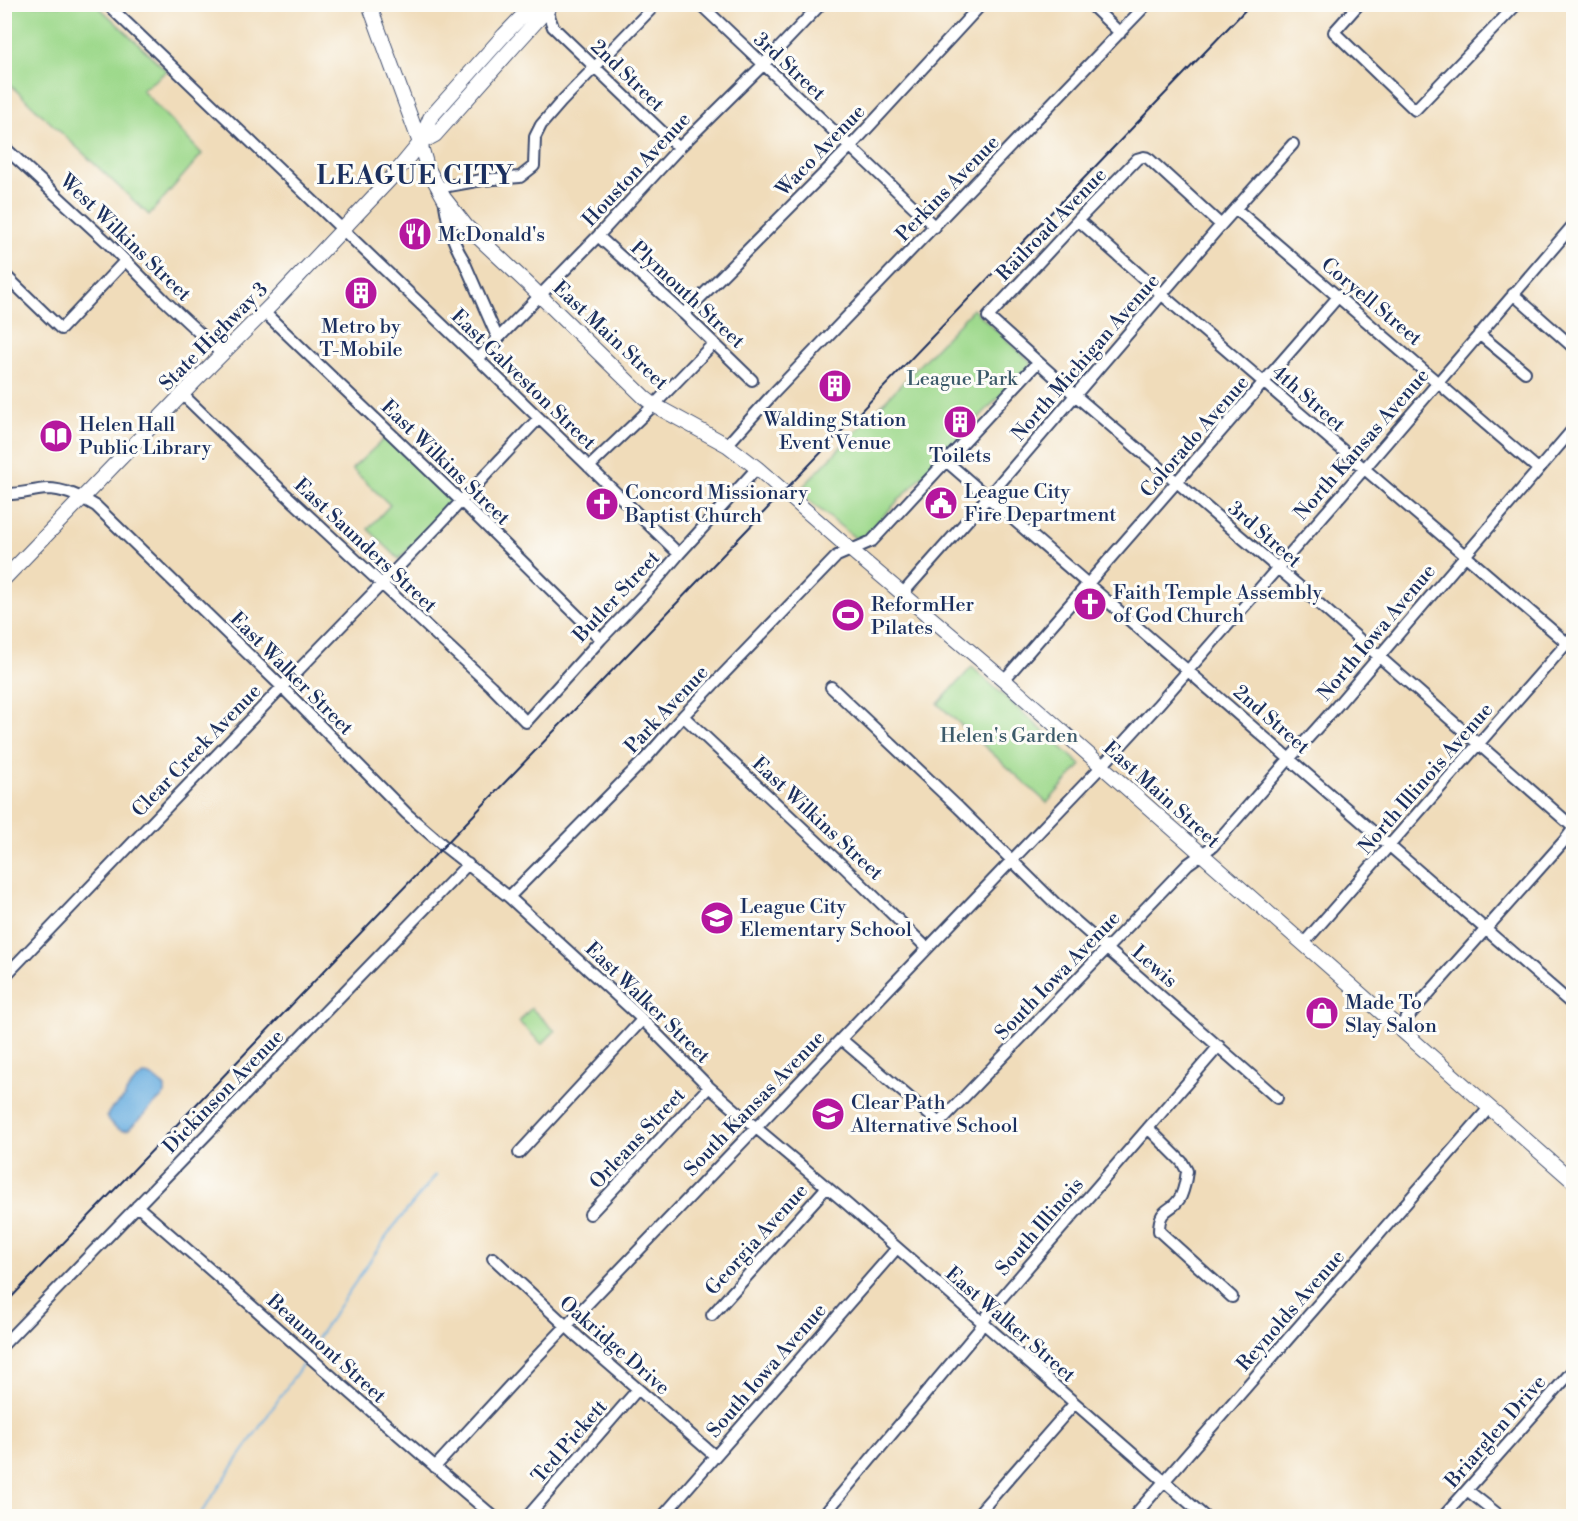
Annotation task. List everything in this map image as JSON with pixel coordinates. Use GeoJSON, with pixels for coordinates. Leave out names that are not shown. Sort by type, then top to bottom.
{"type":"FeatureCollection","features":[{"type":"Feature","properties":{"kind":"main road","name":"East Main Street"},"geometry":{"type":"LineString","coordinates":[[369,4],[427,167],[440,193],[466,226],[645,398],[727,445],[758,468],[1004,680],[1574,1182]]}},
{"type":"Feature","properties":{"kind":"main road","name":"State Highway 3"},"geometry":{"type":"LineString","coordinates":[[4,579],[343,231],[420,142],[435,135],[482,81],[535,10]]}},
{"type":"Feature","properties":{"kind":"street","name":"East Galveston Street"},"geometry":{"type":"LineString","coordinates":[[107,4],[679,554]]}},
{"type":"Feature","properties":{"kind":"street"},"geometry":{"type":"LineString","coordinates":[[498,339],[457,249],[440,193],[482,180],[520,177],[534,166],[535,137],[541,124],[656,4]]}},
{"type":"Feature","properties":{"kind":"street","name":"3rd Street"},"geometry":{"type":"LineString","coordinates":[[700,4],[935,227]]}},
{"type":"Feature","properties":{"kind":"street","name":"Houston Avenue"},"geometry":{"type":"LineString","coordinates":[[478,359],[598,236],[679,148],[821,4]]}},
{"type":"Feature","properties":{"kind":"street"},"geometry":{"type":"LineString","coordinates":[[1090,4],[1120,33]]}},
{"type":"Feature","properties":{"kind":"street","name":"Perkins Avenue"},"geometry":{"type":"LineString","coordinates":[[727,445],[772,395],[1148,4]]}},
{"type":"Feature","properties":{"kind":"street"},"geometry":{"type":"LineString","coordinates":[[1359,4],[1334,32],[1415,110],[1517,4]]}},
{"type":"Feature","properties":{"kind":"street","name":"Waco Avenue"},"geometry":{"type":"LineString","coordinates":[[684,314],[850,147],[978,8]]}},
{"type":"Feature","properties":{"kind":"street","name":"2nd Street"},"geometry":{"type":"LineString","coordinates":[[535,10],[547,27],[553,27],[679,148]]}},
{"type":"Feature","properties":{"kind":"street","name":"North Michigan Avenue"},"geometry":{"type":"LineString","coordinates":[[903,593],[1293,144]]}},
{"type":"Feature","properties":{"kind":"street","name":"West Wilkins Street"},"geometry":{"type":"LineString","coordinates":[[4,147],[106,241],[222,354]]}},
{"type":"Feature","properties":{"kind":"street","name":"Railroad Avenue"},"geometry":{"type":"LineString","coordinates":[[988,317],[1137,159],[1146,157],[1149,159],[1221,225]]}},
{"type":"Feature","properties":{"kind":"street","name":"Coryell Street"},"geometry":{"type":"LineString","coordinates":[[1236,209],[1538,469]]}},
{"type":"Feature","properties":{"kind":"street","name":"4th Street"},"geometry":{"type":"LineString","coordinates":[[1078,220],[1364,469],[1571,642]]}},
{"type":"Feature","properties":{"kind":"street","name":"North Kansas Avenue"},"geometry":{"type":"LineString","coordinates":[[1102,766],[1364,469],[1574,224]]}},
{"type":"Feature","properties":{"kind":"street","name":"Plymouth Street"},"geometry":{"type":"LineString","coordinates":[[598,236],[752,380]]}},
{"type":"Feature","properties":{"kind":"street"},"geometry":{"type":"LineString","coordinates":[[4,274],[61,329],[125,261]]}},
{"type":"Feature","properties":{"kind":"street"},"geometry":{"type":"LineString","coordinates":[[1513,294],[1574,348]]}},
{"type":"Feature","properties":{"kind":"street","name":"Colorado Avenue"},"geometry":{"type":"LineString","coordinates":[[1004,680],[1338,297]]}},
{"type":"Feature","properties":{"kind":"street","name":"East Wilkins Street"},"geometry":{"type":"LineString","coordinates":[[264,312],[601,639]]}},
{"type":"Feature","properties":{"kind":"street","name":"3rd Street"},"geometry":{"type":"LineString","coordinates":[[988,317],[1574,828]]}},
{"type":"Feature","properties":{"kind":"street"},"geometry":{"type":"LineString","coordinates":[[1479,334],[1525,372]]}},
{"type":"Feature","properties":{"kind":"street"},"geometry":{"type":"LineString","coordinates":[[589,467],[714,343]]}},
{"type":"Feature","properties":{"kind":"street","name":"Park Avenue"},"geometry":{"type":"LineString","coordinates":[[509,897],[646,758],[683,716],[837,555],[872,541],[1038,362]]}},
{"type":"Feature","properties":{"kind":"street","name":"East Saunders Street"},"geometry":{"type":"LineString","coordinates":[[182,394],[491,686],[526,722]]}},
{"type":"Feature","properties":{"kind":"street","name":"Clear Creek Avenue"},"geometry":{"type":"LineString","coordinates":[[4,977],[539,418]]}},
{"type":"Feature","properties":{"kind":"street","name":"North Iowa Avenue"},"geometry":{"type":"LineString","coordinates":[[1201,855],[1213,846],[1336,707],[1574,428]]}},
{"type":"Feature","properties":{"kind":"street","name":"2nd Street"},"geometry":{"type":"LineString","coordinates":[[946,461],[1574,1006]]}},
{"type":"Feature","properties":{"kind":"street","name":"Butler Street"},"geometry":{"type":"LineString","coordinates":[[526,722],[758,468]]}},
{"type":"Feature","properties":{"kind":"street"},"geometry":{"type":"LineString","coordinates":[[4,494],[16,495],[49,489],[83,498]]}},
{"type":"Feature","properties":{"kind":"street","name":"East Walker Street"},"geometry":{"type":"LineString","coordinates":[[83,498],[96,506],[282,687],[407,814],[509,897],[642,1020],[709,1087],[827,1186],[1204,1516]]}},
{"type":"Feature","properties":{"kind":"street","name":"North Illinois Avenue"},"geometry":{"type":"LineString","coordinates":[[1303,944],[1478,744],[1571,642]]}},
{"type":"Feature","properties":{"kind":"street","name":"Lewis"},"geometry":{"type":"LineString","coordinates":[[831,687],[1012,859],[1057,905],[1277,1098]]}},
{"type":"Feature","properties":{"kind":"street","name":"East Wilkins Street"},"geometry":{"type":"LineString","coordinates":[[683,716],[927,948]]}},
{"type":"Feature","properties":{"kind":"street","name":"South Kansas Avenue"},"geometry":{"type":"LineString","coordinates":[[435,1467],[755,1127],[1102,766]]}},
{"type":"Feature","properties":{"kind":"street"},"geometry":{"type":"LineString","coordinates":[[1398,1028],[1574,828]]}},
{"type":"Feature","properties":{"kind":"street"},"geometry":{"type":"LineString","coordinates":[[1564,840],[1574,849]]}},
{"type":"Feature","properties":{"kind":"street","name":"South Iowa Avenue"},"geometry":{"type":"LineString","coordinates":[[841,1039],[939,1123],[1188,864],[1201,855]]}},
{"type":"Feature","properties":{"kind":"street","name":"Dickinson Avenue"},"geometry":{"type":"LineString","coordinates":[[4,1344],[468,864]]}},
{"type":"Feature","properties":{"kind":"street"},"geometry":{"type":"LineString","coordinates":[[519,1153],[642,1020]]}},
{"type":"Feature","properties":{"kind":"street","name":"South Illinois"},"geometry":{"type":"LineString","coordinates":[[823,1516],[1032,1262],[1219,1046]]}},
{"type":"Feature","properties":{"kind":"street","name":"Orleans Street"},"geometry":{"type":"LineString","coordinates":[[591,1214],[709,1087]]}},
{"type":"Feature","properties":{"kind":"street","name":"Reynolds Avenue"},"geometry":{"type":"LineString","coordinates":[[1134,1516],[1489,1108]]}},
{"type":"Feature","properties":{"kind":"street"},"geometry":{"type":"LineString","coordinates":[[1148,1128],[1182,1162],[1187,1172],[1181,1197],[1163,1213],[1159,1220],[1160,1232],[1232,1297]]}},
{"type":"Feature","properties":{"kind":"street","name":"Georgia Avenue"},"geometry":{"type":"LineString","coordinates":[[712,1315],[827,1186]]}},
{"type":"Feature","properties":{"kind":"street","name":"Beaumont Street"},"geometry":{"type":"LineString","coordinates":[[137,1206],[493,1516]]}},
{"type":"Feature","properties":{"kind":"street","name":"South Iowa Avenue"},"geometry":{"type":"LineString","coordinates":[[663,1516],[897,1248]]}},
{"type":"Feature","properties":{"kind":"street","name":"Oakridge Drive"},"geometry":{"type":"LineString","coordinates":[[493,1258],[566,1326],[716,1456]]}},
{"type":"Feature","properties":{"kind":"street","name":"Briarglen Drive"},"geometry":{"type":"LineString","coordinates":[[1444,1516],[1574,1369]]}},
{"type":"Feature","properties":{"kind":"street","name":"Ted Pickett"},"geometry":{"type":"LineString","coordinates":[[528,1516],[638,1389]]}},
{"type":"Feature","properties":{"kind":"street"},"geometry":{"type":"LineString","coordinates":[[976,1516],[1074,1404]]}},
{"type":"Feature","properties":{"kind":"street"},"geometry":{"type":"LineString","coordinates":[[1467,1490],[1500,1516]]}},
{"type":"Feature","properties":{"kind":"green space"},"geometry":{"type":"Polygon","coordinates":[[[4,5],[97,5],[167,71],[142,90],[202,154],[149,215],[5,80],[4,5]]]}},
{"type":"Feature","properties":{"kind":"green space","name":"League Park"},"geometry":{"type":"Polygon","coordinates":[[[973,309],[1032,363],[859,541],[798,492],[973,309]]]}},
{"type":"Feature","properties":{"kind":"green space"},"geometry":{"type":"Polygon","coordinates":[[[386,437],[452,503],[399,559],[368,529],[390,505],[352,469],[386,437]]]}},
{"type":"Feature","properties":{"kind":"green space","name":"Helen's Garden"},"geometry":{"type":"Polygon","coordinates":[[[972,667],[1081,765],[1047,803],[938,704],[972,667]]]}},
{"type":"Feature","properties":{"kind":"green space"},"geometry":{"type":"Polygon","coordinates":[[[531,1008],[555,1031],[542,1044],[519,1022],[531,1008]]]}},
{"type":"Feature","properties":{"kind":"water"},"geometry":{"type":"Polygon","coordinates":[[[144,1075],[159,1081],[165,1088],[165,1094],[129,1129],[119,1129],[107,1117],[108,1114],[124,1098],[134,1083],[144,1075]]]}},
{"type":"Feature","properties":{"kind":"waterway"},"geometry":{"type":"LineString","coordinates":[[314,1343],[391,1230],[436,1175]]}},
{"type":"Feature","properties":{"kind":"waterway"},"geometry":{"type":"LineString","coordinates":[[199,1516],[302,1365]]}},
{"type":"Feature","properties":{"kind":"railway"},"geometry":{"type":"LineString","coordinates":[[4,1305],[1251,4]]}},
{"type":"Feature","properties":{"kind":"place","name":"McDonald's"},"geometry":{"type":"Point","coordinates":[415,234]}},
{"type":"Feature","properties":{"kind":"place","name":"Metro by T-Mobile"},"geometry":{"type":"Point","coordinates":[361,293]}},
{"type":"Feature","properties":{"kind":"place","name":"Walding Station Event Venue"},"geometry":{"type":"Point","coordinates":[835,386]}},
{"type":"Feature","properties":{"kind":"place","name":"Toilets"},"geometry":{"type":"Point","coordinates":[960,422]}},
{"type":"Feature","properties":{"kind":"place","name":"Helen Hall Public Library"},"geometry":{"type":"Point","coordinates":[56,436]}},
{"type":"Feature","properties":{"kind":"place","name":"League City Fire Department"},"geometry":{"type":"Point","coordinates":[941,503]}},
{"type":"Feature","properties":{"kind":"place","name":"Concord Missionary Baptist Church"},"geometry":{"type":"Point","coordinates":[602,504]}},
{"type":"Feature","properties":{"kind":"place","name":"Faith Temple Assembly of God Church"},"geometry":{"type":"Point","coordinates":[1090,604]}},
{"type":"Feature","properties":{"kind":"place","name":"ReformHer Pilates"},"geometry":{"type":"Point","coordinates":[848,615]}},
{"type":"Feature","properties":{"kind":"place","name":"League City Elementary School"},"geometry":{"type":"Point","coordinates":[717,918]}},
{"type":"Feature","properties":{"kind":"place","name":"Made To Slay Salon"},"geometry":{"type":"Point","coordinates":[1322,1013]}},
{"type":"Feature","properties":{"kind":"place","name":"Clear Path Alternative School"},"geometry":{"type":"Point","coordinates":[828,1114]}},
{"type":"Feature","properties":{"kind":"district","name":"LEAGUE CITY"},"geometry":{"type":"Point","coordinates":[416,175]}}]}
